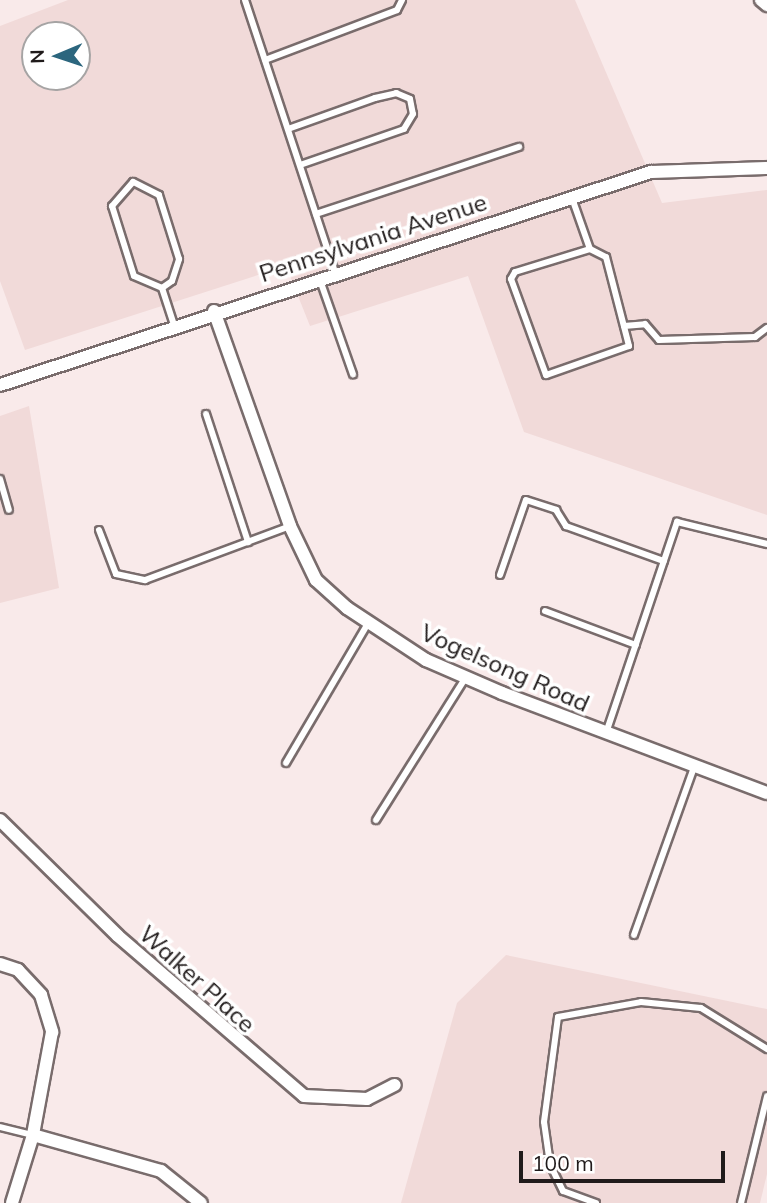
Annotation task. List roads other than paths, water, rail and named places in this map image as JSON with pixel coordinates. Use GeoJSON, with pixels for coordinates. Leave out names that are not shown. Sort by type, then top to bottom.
{"type":"FeatureCollection","features":[{"type":"Feature","properties":{"kind":"street"},"geometry":{"type":"LineString","coordinates":[[761,0],[767,5]]}},
{"type":"Feature","properties":{"kind":"street","name":"Pennsylvania Avenue"},"geometry":{"type":"LineString","coordinates":[[0,385],[174,324],[651,172],[767,168]]}},
{"type":"Feature","properties":{"kind":"street","name":"Vogelsong Road"},"geometry":{"type":"LineString","coordinates":[[214,311],[290,526],[316,580],[368,622],[466,677],[606,735],[767,793]]}},
{"type":"Feature","properties":{"kind":"street","name":"Walker Place"},"geometry":{"type":"LineString","coordinates":[[0,820],[118,936],[304,1096],[367,1098],[395,1085]]}},
{"type":"Feature","properties":{"kind":"street"},"geometry":{"type":"LineString","coordinates":[[0,964],[18,970],[41,995],[52,1032],[33,1135],[12,1203]]}},
{"type":"Feature","properties":{"kind":"street"},"geometry":{"type":"LineString","coordinates":[[33,1135],[161,1171],[201,1203]]}},
{"type":"Feature","properties":{"kind":"lane"},"geometry":{"type":"LineString","coordinates":[[245,0],[335,272]]}},
{"type":"Feature","properties":{"kind":"lane"},"geometry":{"type":"LineString","coordinates":[[265,61],[397,10],[402,0]]}},
{"type":"Feature","properties":{"kind":"lane"},"geometry":{"type":"LineString","coordinates":[[288,129],[375,98],[396,93],[410,99],[413,114],[404,129],[300,164]]}},
{"type":"Feature","properties":{"kind":"lane"},"geometry":{"type":"LineString","coordinates":[[316,214],[519,147]]}},
{"type":"Feature","properties":{"kind":"lane"},"geometry":{"type":"LineString","coordinates":[[162,288],[172,281],[179,259],[159,195],[133,182],[112,206],[134,276],[162,288],[174,324]]}},
{"type":"Feature","properties":{"kind":"lane"},"geometry":{"type":"LineString","coordinates":[[572,196],[590,249]]}},
{"type":"Feature","properties":{"kind":"lane"},"geometry":{"type":"LineString","coordinates":[[590,249],[606,257],[629,346],[616,354],[546,375],[539,368],[511,279],[515,272],[590,249]]}},
{"type":"Feature","properties":{"kind":"lane"},"geometry":{"type":"LineString","coordinates":[[319,277],[353,373]]}},
{"type":"Feature","properties":{"kind":"lane"},"geometry":{"type":"LineString","coordinates":[[624,326],[645,324],[659,340],[755,337],[767,328]]}},
{"type":"Feature","properties":{"kind":"lane"},"geometry":{"type":"LineString","coordinates":[[206,414],[248,542]]}},
{"type":"Feature","properties":{"kind":"lane"},"geometry":{"type":"LineString","coordinates":[[0,479],[9,510]]}},
{"type":"Feature","properties":{"kind":"lane"},"geometry":{"type":"LineString","coordinates":[[500,575],[526,500],[556,510],[566,526],[664,561]]}},
{"type":"Feature","properties":{"kind":"lane"},"geometry":{"type":"LineString","coordinates":[[606,735],[677,522],[686,519],[767,544]]}},
{"type":"Feature","properties":{"kind":"lane"},"geometry":{"type":"LineString","coordinates":[[99,530],[116,574],[127,579],[145,580],[290,526]]}},
{"type":"Feature","properties":{"kind":"lane"},"geometry":{"type":"LineString","coordinates":[[545,611],[635,645]]}},
{"type":"Feature","properties":{"kind":"lane"},"geometry":{"type":"LineString","coordinates":[[286,763],[368,622]]}},
{"type":"Feature","properties":{"kind":"lane"},"geometry":{"type":"LineString","coordinates":[[376,820],[466,677]]}},
{"type":"Feature","properties":{"kind":"lane"},"geometry":{"type":"LineString","coordinates":[[634,936],[694,768]]}},
{"type":"Feature","properties":{"kind":"lane"},"geometry":{"type":"LineString","coordinates":[[596,1203],[562,1191],[550,1164],[544,1122],[558,1017],[641,1002],[701,1008],[767,1049]]}},
{"type":"Feature","properties":{"kind":"lane"},"geometry":{"type":"LineString","coordinates":[[741,1203],[767,1096]]}},
{"type":"Feature","properties":{"kind":"lane"},"geometry":{"type":"LineString","coordinates":[[0,1127],[33,1135]]}}]}
